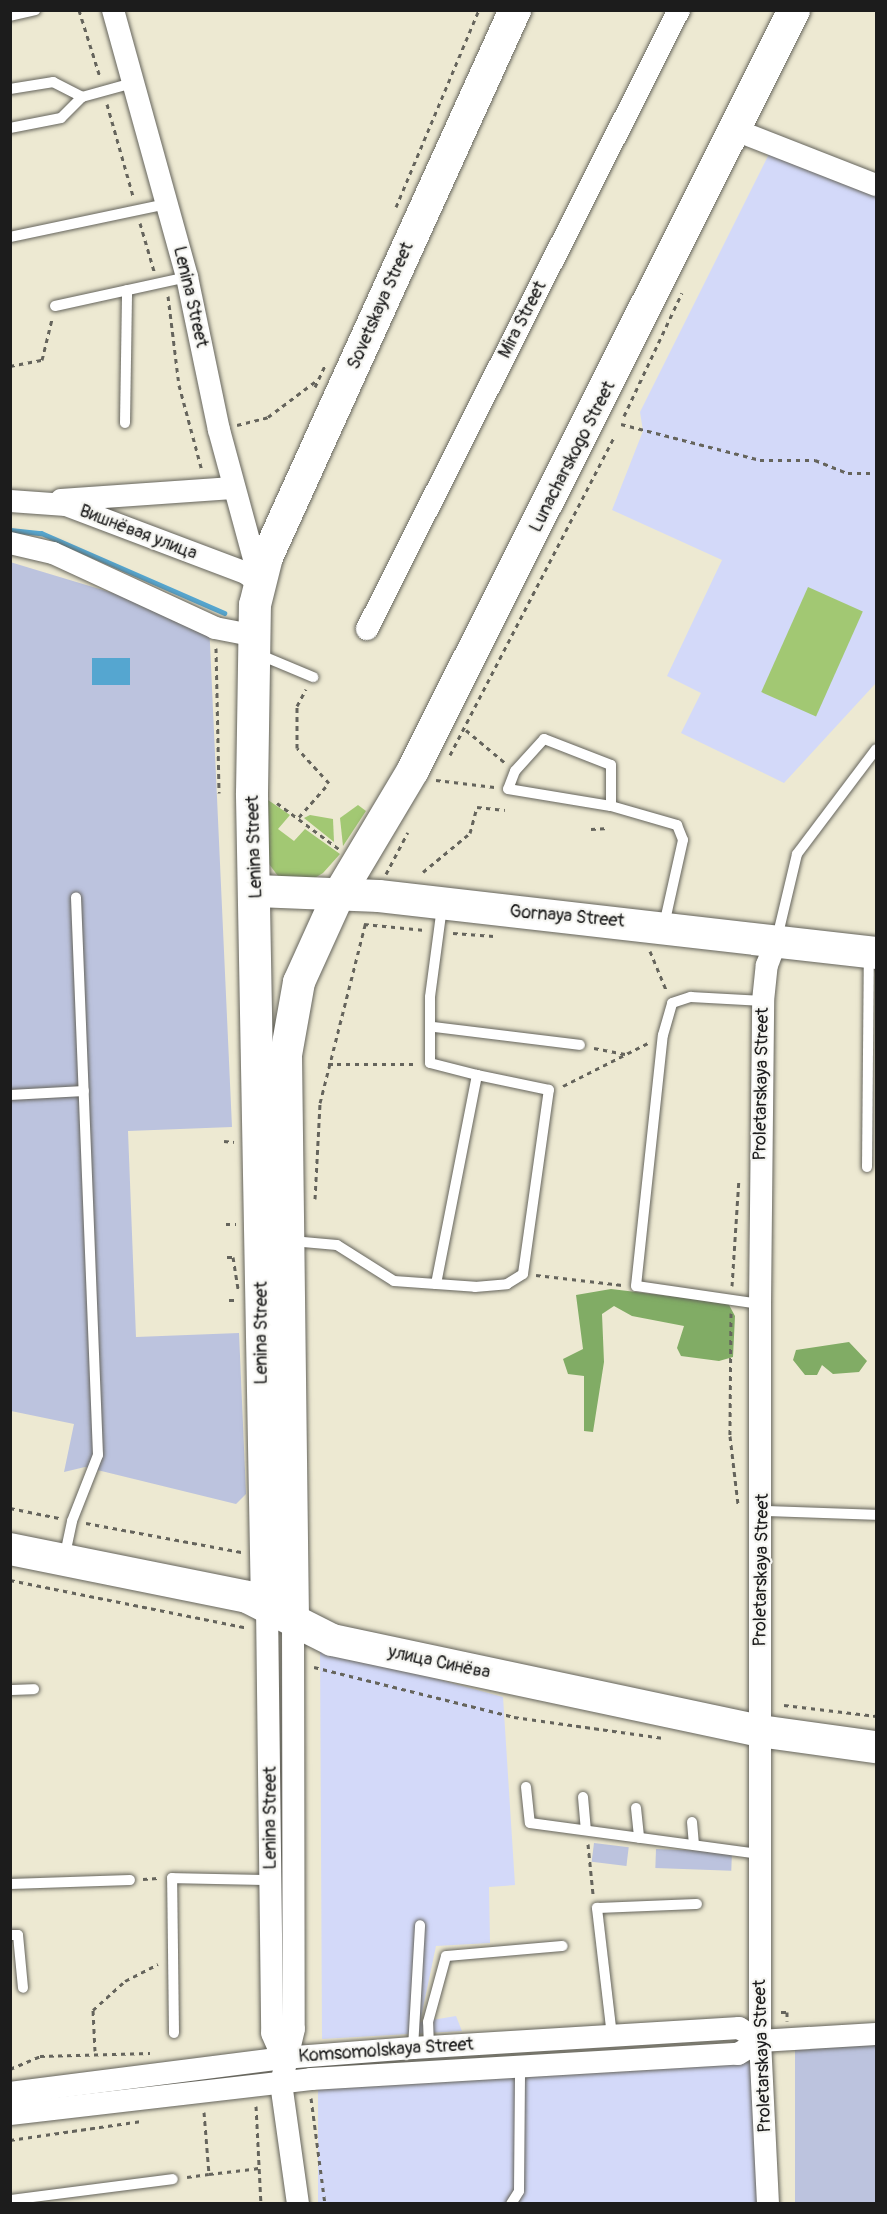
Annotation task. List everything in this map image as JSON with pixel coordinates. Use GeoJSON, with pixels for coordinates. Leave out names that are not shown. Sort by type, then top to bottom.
{"type":"FeatureCollection","features":[{"type":"Feature","properties":{"kind":"main road","name":"Lunacharskogo Street"},"geometry":{"type":"LineString","coordinates":[[338,896],[413,770],[738,131],[794,10]]}},
{"type":"Feature","properties":{"kind":"main road","name":"Sovetskaya Street"},"geometry":{"type":"LineString","coordinates":[[255,619],[267,557],[513,11]]}},
{"type":"Feature","properties":{"kind":"main road","name":"Lenina Street"},"geometry":{"type":"LineString","coordinates":[[255,619],[257,891],[286,1240]]}},
{"type":"Feature","properties":{"kind":"main road","name":"Gornaya Street"},"geometry":{"type":"LineString","coordinates":[[257,891],[379,896],[657,937],[777,939],[874,948]]}},
{"type":"Feature","properties":{"kind":"main road","name":"Lenina Street"},"geometry":{"type":"LineString","coordinates":[[280,1613],[286,1240],[286,1055],[292,1005],[338,896]]}},
{"type":"Feature","properties":{"kind":"main road","name":"улица Синёва"},"geometry":{"type":"LineString","coordinates":[[10,1549],[231,1593],[280,1613],[332,1640],[760,1731],[876,1747]]}},
{"type":"Feature","properties":{"kind":"street","name":"Lenina Street"},"geometry":{"type":"LineString","coordinates":[[113,10],[187,277],[233,488],[255,619]]}},
{"type":"Feature","properties":{"kind":"street","name":"Mira Street"},"geometry":{"type":"LineString","coordinates":[[367,629],[679,10]]}},
{"type":"Feature","properties":{"kind":"street"},"geometry":{"type":"LineString","coordinates":[[738,131],[876,185]]}},
{"type":"Feature","properties":{"kind":"street"},"geometry":{"type":"LineString","coordinates":[[48,501],[233,488]]}},
{"type":"Feature","properties":{"kind":"street","name":"Вишнёвая улица"},"geometry":{"type":"LineString","coordinates":[[10,501],[48,501],[246,573],[255,619]]}},
{"type":"Feature","properties":{"kind":"street"},"geometry":{"type":"LineString","coordinates":[[10,543],[53,553],[215,628],[255,619]]}},
{"type":"Feature","properties":{"kind":"street","name":"Proletarskaya Street"},"geometry":{"type":"LineString","coordinates":[[768,2204],[760,2041],[760,1731],[764,1511],[760,1304],[763,1001],[767,965],[777,939]]}},
{"type":"Feature","properties":{"kind":"street","name":"Lenina Street"},"geometry":{"type":"LineString","coordinates":[[280,1613],[271,1880],[272,2033],[283,2058]]}},
{"type":"Feature","properties":{"kind":"street","name":"Lenina Street"},"geometry":{"type":"LineString","coordinates":[[280,1613],[294,2029],[283,2058],[280,2083],[298,2204]]}},
{"type":"Feature","properties":{"kind":"street","name":"Komsomolskaya Street"},"geometry":{"type":"LineString","coordinates":[[10,2092],[283,2058],[421,2048],[739,2028],[760,2041]]}},
{"type":"Feature","properties":{"kind":"street","name":"Komsomolskaya Street"},"geometry":{"type":"LineString","coordinates":[[10,2114],[280,2083],[738,2054],[760,2041],[876,2034]]}},
{"type":"Feature","properties":{"kind":"lane"},"geometry":{"type":"LineString","coordinates":[[10,16],[35,10]]}},
{"type":"Feature","properties":{"kind":"lane"},"geometry":{"type":"LineString","coordinates":[[10,90],[53,82],[82,97]]}},
{"type":"Feature","properties":{"kind":"lane"},"geometry":{"type":"LineString","coordinates":[[10,128],[61,118],[82,97],[133,83]]}},
{"type":"Feature","properties":{"kind":"lane"},"geometry":{"type":"LineString","coordinates":[[10,237],[137,212],[166,204]]}},
{"type":"Feature","properties":{"kind":"lane"},"geometry":{"type":"LineString","coordinates":[[55,306],[187,277]]}},
{"type":"Feature","properties":{"kind":"lane"},"geometry":{"type":"LineString","coordinates":[[125,423],[127,290]]}},
{"type":"Feature","properties":{"kind":"lane"},"geometry":{"type":"LineString","coordinates":[[255,619],[313,677]]}},
{"type":"Feature","properties":{"kind":"lane"},"geometry":{"type":"LineString","coordinates":[[611,806],[611,765],[544,739],[515,771],[508,789],[611,806],[677,825],[683,840],[657,937]]}},
{"type":"Feature","properties":{"kind":"lane"},"geometry":{"type":"LineString","coordinates":[[777,939],[796,854],[876,749]]}},
{"type":"Feature","properties":{"kind":"lane"},"geometry":{"type":"LineString","coordinates":[[64,1559],[72,1521],[98,1455],[76,897]]}},
{"type":"Feature","properties":{"kind":"lane"},"geometry":{"type":"LineString","coordinates":[[286,1240],[337,1245],[377,1275],[435,1284],[507,1284],[523,1274],[549,1090],[430,1063],[434,1027],[430,997],[442,907]]}},
{"type":"Feature","properties":{"kind":"lane"},"geometry":{"type":"LineString","coordinates":[[867,1167],[874,948]]}},
{"type":"Feature","properties":{"kind":"lane"},"geometry":{"type":"LineString","coordinates":[[760,1304],[636,1286],[663,1035],[672,1003],[691,997],[763,1001]]}},
{"type":"Feature","properties":{"kind":"lane"},"geometry":{"type":"LineString","coordinates":[[434,1027],[580,1045]]}},
{"type":"Feature","properties":{"kind":"lane"},"geometry":{"type":"LineString","coordinates":[[435,1284],[477,1075]]}},
{"type":"Feature","properties":{"kind":"lane"},"geometry":{"type":"LineString","coordinates":[[10,1095],[84,1091]]}},
{"type":"Feature","properties":{"kind":"lane"},"geometry":{"type":"LineString","coordinates":[[764,1511],[876,1515]]}},
{"type":"Feature","properties":{"kind":"lane"},"geometry":{"type":"LineString","coordinates":[[10,1690],[34,1689]]}},
{"type":"Feature","properties":{"kind":"lane"},"geometry":{"type":"LineString","coordinates":[[526,1786],[530,1822],[761,1854]]}},
{"type":"Feature","properties":{"kind":"lane"},"geometry":{"type":"LineString","coordinates":[[583,1797],[586,1830]]}},
{"type":"Feature","properties":{"kind":"lane"},"geometry":{"type":"LineString","coordinates":[[636,1808],[639,1838]]}},
{"type":"Feature","properties":{"kind":"lane"},"geometry":{"type":"LineString","coordinates":[[692,1822],[694,1845]]}},
{"type":"Feature","properties":{"kind":"lane"},"geometry":{"type":"LineString","coordinates":[[174,2033],[171,1959],[172,1878],[271,1880]]}},
{"type":"Feature","properties":{"kind":"lane"},"geometry":{"type":"LineString","coordinates":[[10,1884],[130,1880]]}},
{"type":"Feature","properties":{"kind":"lane"},"geometry":{"type":"LineString","coordinates":[[612,2036],[597,1908],[697,1904]]}},
{"type":"Feature","properties":{"kind":"lane"},"geometry":{"type":"LineString","coordinates":[[420,1925],[421,2048]]}},
{"type":"Feature","properties":{"kind":"lane"},"geometry":{"type":"LineString","coordinates":[[10,1935],[18,1935],[23,1988]]}},
{"type":"Feature","properties":{"kind":"lane"},"geometry":{"type":"LineString","coordinates":[[421,2048],[446,1956],[563,1946]]}},
{"type":"Feature","properties":{"kind":"lane"},"geometry":{"type":"LineString","coordinates":[[511,2204],[519,2191],[520,2067]]}},
{"type":"Feature","properties":{"kind":"lane"},"geometry":{"type":"LineString","coordinates":[[10,2200],[173,2179]]}},
{"type":"Feature","properties":{"kind":"path"},"geometry":{"type":"LineString","coordinates":[[79,10],[104,91],[153,270],[165,282],[195,462]]}},
{"type":"Feature","properties":{"kind":"path"},"geometry":{"type":"LineString","coordinates":[[395,210],[479,10]]}},
{"type":"Feature","properties":{"kind":"path"},"geometry":{"type":"LineString","coordinates":[[10,366],[42,360],[55,306]]}},
{"type":"Feature","properties":{"kind":"path"},"geometry":{"type":"LineString","coordinates":[[313,391],[331,352]]}},
{"type":"Feature","properties":{"kind":"path"},"geometry":{"type":"LineString","coordinates":[[219,430],[268,417],[317,380]]}},
{"type":"Feature","properties":{"kind":"path"},"geometry":{"type":"LineString","coordinates":[[621,424],[759,460],[815,460],[848,473],[876,473]]}},
{"type":"Feature","properties":{"kind":"path"},"geometry":{"type":"LineString","coordinates":[[447,760],[466,730],[614,437]]}},
{"type":"Feature","properties":{"kind":"path"},"geometry":{"type":"LineString","coordinates":[[215,628],[219,793]]}},
{"type":"Feature","properties":{"kind":"path"},"geometry":{"type":"LineString","coordinates":[[298,817],[329,783],[297,748],[297,706],[313,677]]}},
{"type":"Feature","properties":{"kind":"path"},"geometry":{"type":"LineString","coordinates":[[466,730],[515,771]]}},
{"type":"Feature","properties":{"kind":"path"},"geometry":{"type":"LineString","coordinates":[[430,789],[441,770]]}},
{"type":"Feature","properties":{"kind":"path"},"geometry":{"type":"LineString","coordinates":[[435,779],[508,789]]}},
{"type":"Feature","properties":{"kind":"path"},"geometry":{"type":"LineString","coordinates":[[275,801],[341,850]]}},
{"type":"Feature","properties":{"kind":"path"},"geometry":{"type":"LineString","coordinates":[[423,872],[470,833],[477,807],[505,810]]}},
{"type":"Feature","properties":{"kind":"path"},"geometry":{"type":"LineString","coordinates":[[591,829],[609,828]]}},
{"type":"Feature","properties":{"kind":"path"},"geometry":{"type":"LineString","coordinates":[[286,1240],[364,924],[409,829]]}},
{"type":"Feature","properties":{"kind":"path"},"geometry":{"type":"LineString","coordinates":[[657,937],[672,1003]]}},
{"type":"Feature","properties":{"kind":"path"},"geometry":{"type":"LineString","coordinates":[[549,1090],[663,1035]]}},
{"type":"Feature","properties":{"kind":"path"},"geometry":{"type":"LineString","coordinates":[[580,1045],[627,1054]]}},
{"type":"Feature","properties":{"kind":"path"},"geometry":{"type":"LineString","coordinates":[[328,1064],[430,1063]]}},
{"type":"Feature","properties":{"kind":"path"},"geometry":{"type":"LineString","coordinates":[[224,1141],[236,1142]]}},
{"type":"Feature","properties":{"kind":"path"},"geometry":{"type":"LineString","coordinates":[[523,1274],[636,1286]]}},
{"type":"Feature","properties":{"kind":"path"},"geometry":{"type":"LineString","coordinates":[[10,1508],[241,1552]]}},
{"type":"Feature","properties":{"kind":"path"},"geometry":{"type":"LineString","coordinates":[[10,1580],[249,1628],[252,1636]]}},
{"type":"Feature","properties":{"kind":"path"},"geometry":{"type":"LineString","coordinates":[[314,1666],[514,1717],[673,1739]]}},
{"type":"Feature","properties":{"kind":"path"},"geometry":{"type":"LineString","coordinates":[[784,1705],[876,1716]]}},
{"type":"Feature","properties":{"kind":"path"},"geometry":{"type":"LineString","coordinates":[[586,1830],[592,1892]]}},
{"type":"Feature","properties":{"kind":"path"},"geometry":{"type":"LineString","coordinates":[[130,1880],[172,1878]]}},
{"type":"Feature","properties":{"kind":"path"},"geometry":{"type":"LineString","coordinates":[[95,2051],[93,2010],[125,1981],[171,1959]]}},
{"type":"Feature","properties":{"kind":"path"},"geometry":{"type":"LineString","coordinates":[[771,2012],[787,2012],[787,2028]]}},
{"type":"Feature","properties":{"kind":"path"},"geometry":{"type":"LineString","coordinates":[[10,2069],[40,2056],[95,2051],[163,2053]]}},
{"type":"Feature","properties":{"kind":"path"},"geometry":{"type":"LineString","coordinates":[[311,2087],[325,2204]]}},
{"type":"Feature","properties":{"kind":"path"},"geometry":{"type":"LineString","coordinates":[[256,2101],[261,2204]]}},
{"type":"Feature","properties":{"kind":"path"},"geometry":{"type":"LineString","coordinates":[[204,2112],[208,2174]]}},
{"type":"Feature","properties":{"kind":"path"},"geometry":{"type":"LineString","coordinates":[[173,2179],[259,2168]]}},
{"type":"Feature","properties":{"kind":"shaded area"},"geometry":{"type":"Polygon","coordinates":[[[770,152],[876,193],[876,683],[784,783],[681,733],[701,693],[667,676],[722,560],[612,510],[643,431],[640,412],[770,152]]]}},
{"type":"Feature","properties":{"kind":"shaded area"},"geometry":{"type":"Polygon","coordinates":[[[10,562],[209,622],[232,1127],[128,1131],[136,1337],[239,1333],[246,1494],[236,1504],[85,1467],[64,1472],[74,1424],[11,1411],[10,562]]]}},
{"type":"Feature","properties":{"kind":"shaded area"},"geometry":{"type":"Polygon","coordinates":[[[320,1647],[503,1697],[515,1885],[489,1887],[490,1943],[436,1946],[420,2022],[456,2016],[462,2031],[322,2039],[320,1647]]]}},
{"type":"Feature","properties":{"kind":"shaded area"},"geometry":{"type":"Polygon","coordinates":[[[594,1843],[629,1847],[626,1866],[592,1862],[594,1843]]]}},
{"type":"Feature","properties":{"kind":"shaded area"},"geometry":{"type":"Polygon","coordinates":[[[656,1849],[732,1852],[731,1871],[655,1868],[656,1849]]]}},
{"type":"Feature","properties":{"kind":"shaded area"},"geometry":{"type":"Polygon","coordinates":[[[795,2045],[876,2045],[876,2203],[795,2203],[795,2045]]]}},
{"type":"Feature","properties":{"kind":"shaded area"},"geometry":{"type":"Polygon","coordinates":[[[759,2052],[761,2203],[318,2204],[318,2083],[759,2052]]]}},
{"type":"Feature","properties":{"kind":"green space"},"geometry":{"type":"Polygon","coordinates":[[[808,587],[863,611],[816,716],[761,692],[808,587]]]}},
{"type":"Feature","properties":{"kind":"green space"},"geometry":{"type":"Polygon","coordinates":[[[268,800],[290,815],[278,829],[294,841],[305,829],[340,854],[323,873],[313,879],[278,876],[269,864],[268,800]]]}},
{"type":"Feature","properties":{"kind":"green space"},"geometry":{"type":"Polygon","coordinates":[[[358,805],[366,811],[343,846],[340,818],[358,805]]]}},
{"type":"Feature","properties":{"kind":"green space"},"geometry":{"type":"Polygon","coordinates":[[[310,815],[333,819],[334,842],[304,818],[310,815]]]}},
{"type":"Feature","properties":{"kind":"green space"},"geometry":{"type":"Polygon","coordinates":[[[611,1289],[728,1303],[735,1316],[733,1357],[719,1361],[681,1356],[677,1348],[684,1326],[632,1316],[614,1306],[602,1314],[604,1362],[593,1432],[584,1431],[584,1376],[568,1374],[563,1359],[583,1349],[576,1295],[611,1289]]]}},
{"type":"Feature","properties":{"kind":"green space"},"geometry":{"type":"Polygon","coordinates":[[[849,1342],[867,1361],[859,1372],[833,1374],[822,1365],[817,1375],[805,1375],[793,1360],[796,1350],[849,1342]]]}},
{"type":"Feature","properties":{"kind":"water"},"geometry":{"type":"Polygon","coordinates":[[[92,658],[130,658],[130,685],[92,685],[92,658]]]}},
{"type":"Feature","properties":{"kind":"waterway"},"geometry":{"type":"LineString","coordinates":[[10,530],[41,533],[224,613]]}}]}
